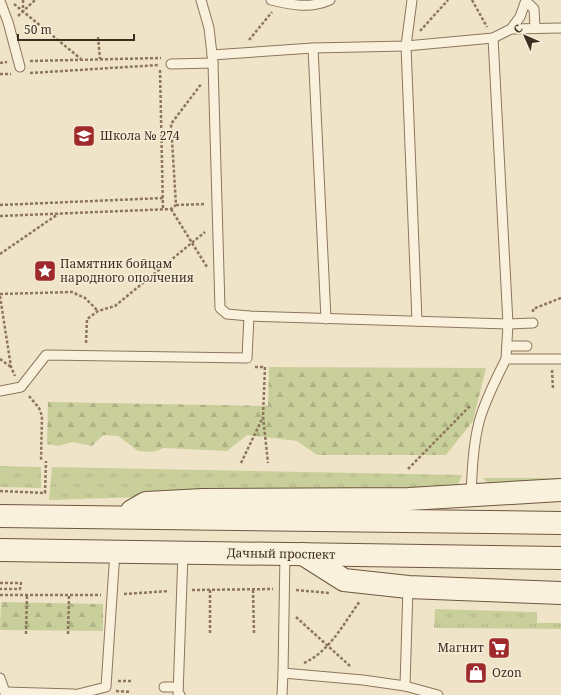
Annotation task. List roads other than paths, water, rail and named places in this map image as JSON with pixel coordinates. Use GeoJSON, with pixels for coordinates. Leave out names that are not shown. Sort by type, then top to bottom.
{"type":"FeatureCollection","features":[{"type":"Feature","properties":{"kind":"main road"},"geometry":{"type":"LineString","coordinates":[[121,517],[146,503],[203,500],[356,500],[471,496],[561,490]]}},
{"type":"Feature","properties":{"kind":"main road"},"geometry":{"type":"LineString","coordinates":[[0,516],[561,523]]}},
{"type":"Feature","properties":{"kind":"main road","name":"Дачный проспект"},"geometry":{"type":"LineString","coordinates":[[0,550],[561,558]]}},
{"type":"Feature","properties":{"kind":"main road"},"geometry":{"type":"LineString","coordinates":[[294,554],[344,580],[408,587],[561,593]]}},
{"type":"Feature","properties":{"kind":"lane"},"geometry":{"type":"LineString","coordinates":[[201,0],[209,28],[212,59],[220,308],[228,314],[249,316],[417,322],[508,324],[533,323]]}},
{"type":"Feature","properties":{"kind":"lane"},"geometry":{"type":"LineString","coordinates":[[271,0],[302,6],[318,5],[330,0]]}},
{"type":"Feature","properties":{"kind":"lane"},"geometry":{"type":"LineString","coordinates":[[412,0],[406,46],[417,322]]}},
{"type":"Feature","properties":{"kind":"lane"},"geometry":{"type":"LineString","coordinates":[[0,1],[8,22],[19,67]]}},
{"type":"Feature","properties":{"kind":"lane"},"geometry":{"type":"LineString","coordinates":[[511,29],[520,17],[526,1],[534,10],[535,28]]}},
{"type":"Feature","properties":{"kind":"lane"},"geometry":{"type":"LineString","coordinates":[[171,64],[313,48],[406,46],[493,38],[511,29],[561,28]]}},
{"type":"Feature","properties":{"kind":"lane"},"geometry":{"type":"LineString","coordinates":[[471,496],[472,469],[479,422],[493,384],[506,359],[507,346],[508,324],[493,38]]}},
{"type":"Feature","properties":{"kind":"lane"},"geometry":{"type":"LineString","coordinates":[[313,48],[326,319]]}},
{"type":"Feature","properties":{"kind":"lane"},"geometry":{"type":"LineString","coordinates":[[0,391],[21,387],[46,355],[86,354],[247,358],[249,316]]}},
{"type":"Feature","properties":{"kind":"lane"},"geometry":{"type":"LineString","coordinates":[[507,346],[527,346]]}},
{"type":"Feature","properties":{"kind":"lane"},"geometry":{"type":"LineString","coordinates":[[506,359],[561,359]]}},
{"type":"Feature","properties":{"kind":"lane"},"geometry":{"type":"LineString","coordinates":[[0,678],[5,694],[74,695],[106,688],[115,551]]}},
{"type":"Feature","properties":{"kind":"lane"},"geometry":{"type":"LineString","coordinates":[[164,687],[179,691],[183,552]]}},
{"type":"Feature","properties":{"kind":"lane"},"geometry":{"type":"LineString","coordinates":[[282,695],[294,554]]}},
{"type":"Feature","properties":{"kind":"lane"},"geometry":{"type":"LineString","coordinates":[[405,686],[408,587]]}},
{"type":"Feature","properties":{"kind":"lane"},"geometry":{"type":"LineString","coordinates":[[283,673],[364,680],[405,686],[438,695]]}},
{"type":"Feature","properties":{"kind":"place","name":"Школа № 274"},"geometry":{"type":"Point","coordinates":[84,136]}},
{"type":"Feature","properties":{"kind":"place","name":"Памятник бойцам народного ополчения"},"geometry":{"type":"Point","coordinates":[45,271]}},
{"type":"Feature","properties":{"kind":"place","name":"Магнит"},"geometry":{"type":"Point","coordinates":[499,648]}},
{"type":"Feature","properties":{"kind":"place","name":"Ozon"},"geometry":{"type":"Point","coordinates":[476,673]}}]}
